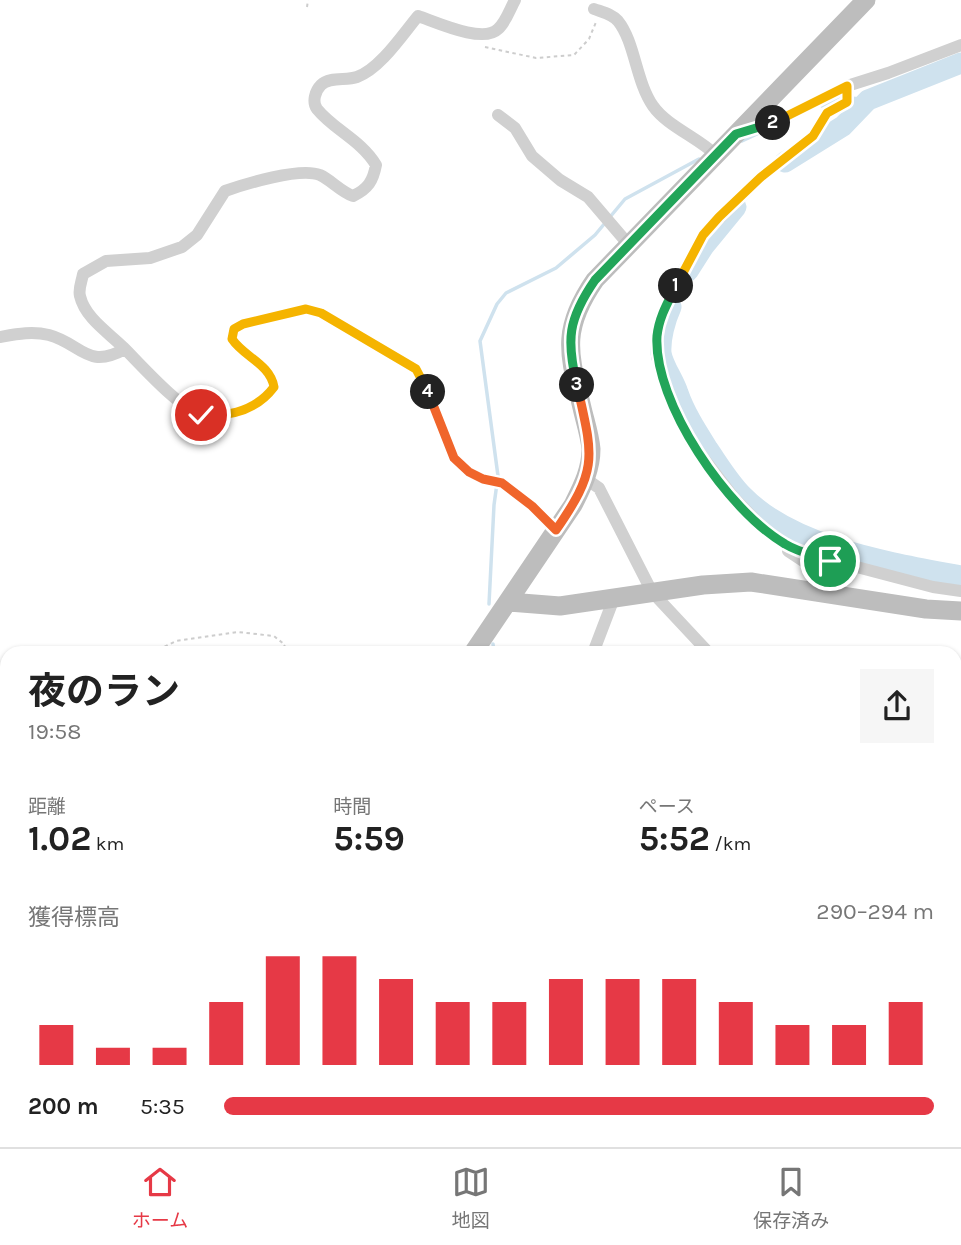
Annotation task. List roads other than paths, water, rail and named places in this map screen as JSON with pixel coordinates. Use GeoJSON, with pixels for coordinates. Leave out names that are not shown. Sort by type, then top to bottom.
{"type":"FeatureCollection","features":[{"type":"Feature","properties":{"kind":"street"},"geometry":{"type":"LineString","coordinates":[[515,0],[501,26],[489,35],[475,35],[418,16],[374,67],[357,77],[328,80],[319,86],[314,98],[316,108],[355,140],[376,165],[373,179],[365,191],[353,196],[340,191],[320,175],[303,173],[225,191],[197,235],[182,247],[150,258],[106,261],[83,275],[79,290],[80,298],[98,326],[184,405],[201,415],[223,416],[243,411],[265,400],[274,387],[266,369],[239,349],[232,339],[234,329],[243,324],[306,309],[321,313],[416,369],[425,384],[454,458],[469,472],[483,479],[502,483],[532,506],[556,530]]}},
{"type":"Feature","properties":{"kind":"street"},"geometry":{"type":"LineString","coordinates":[[482,646],[573,505],[586,479],[591,449],[570,356],[572,324],[579,302],[595,280],[866,0]]}},
{"type":"Feature","properties":{"kind":"street"},"geometry":{"type":"LineString","coordinates":[[597,10],[610,15],[618,22],[631,50],[644,90],[657,112],[701,141],[716,155]]}},
{"type":"Feature","properties":{"kind":"street"},"geometry":{"type":"LineString","coordinates":[[736,134],[773,124],[847,86],[888,74],[961,45]]}},
{"type":"Feature","properties":{"kind":"street"},"geometry":{"type":"LineString","coordinates":[[847,86],[847,102],[827,113],[813,136],[761,177],[703,235],[661,316],[657,334],[657,356],[672,405],[691,442],[734,498],[762,527],[785,544],[830,561],[933,587],[961,591]]}},
{"type":"Feature","properties":{"kind":"street"},"geometry":{"type":"LineString","coordinates":[[498,115],[515,128],[532,156],[560,180],[588,197],[629,245]]}},
{"type":"Feature","properties":{"kind":"street"},"geometry":{"type":"LineString","coordinates":[[0,337],[37,333],[53,336],[91,357],[110,357],[125,349]]}},
{"type":"Feature","properties":{"kind":"street"},"geometry":{"type":"LineString","coordinates":[[586,479],[599,488],[652,592],[702,646]]}},
{"type":"Feature","properties":{"kind":"street"},"geometry":{"type":"LineString","coordinates":[[785,544],[788,552],[835,582],[836,596]]}},
{"type":"Feature","properties":{"kind":"street"},"geometry":{"type":"LineString","coordinates":[[509,602],[560,606],[703,585],[751,582],[926,609],[961,611]]}},
{"type":"Feature","properties":{"kind":"street"},"geometry":{"type":"LineString","coordinates":[[596,646],[614,597]]}},
{"type":"Feature","properties":{"kind":"waterway"},"geometry":{"type":"LineString","coordinates":[[785,162],[843,126],[868,100],[961,63]]}},
{"type":"Feature","properties":{"kind":"waterway"},"geometry":{"type":"LineString","coordinates":[[822,106],[843,97]]}},
{"type":"Feature","properties":{"kind":"waterway"},"geometry":{"type":"LineString","coordinates":[[851,98],[868,100]]}},
{"type":"Feature","properties":{"kind":"waterway"},"geometry":{"type":"LineString","coordinates":[[742,141],[757,134]]}},
{"type":"Feature","properties":{"kind":"waterway"},"geometry":{"type":"LineString","coordinates":[[610,217],[625,199],[699,159]]}},
{"type":"Feature","properties":{"kind":"waterway"},"geometry":{"type":"LineString","coordinates":[[688,271],[704,246],[736,207]]}},
{"type":"Feature","properties":{"kind":"waterway"},"geometry":{"type":"LineString","coordinates":[[489,604],[498,476],[480,341],[497,304],[506,293],[556,268],[605,223]]}},
{"type":"Feature","properties":{"kind":"waterway"},"geometry":{"type":"LineString","coordinates":[[671,307],[661,342],[664,363],[695,428],[724,473],[743,496],[764,514],[816,541],[875,559],[961,576]]}}]}
